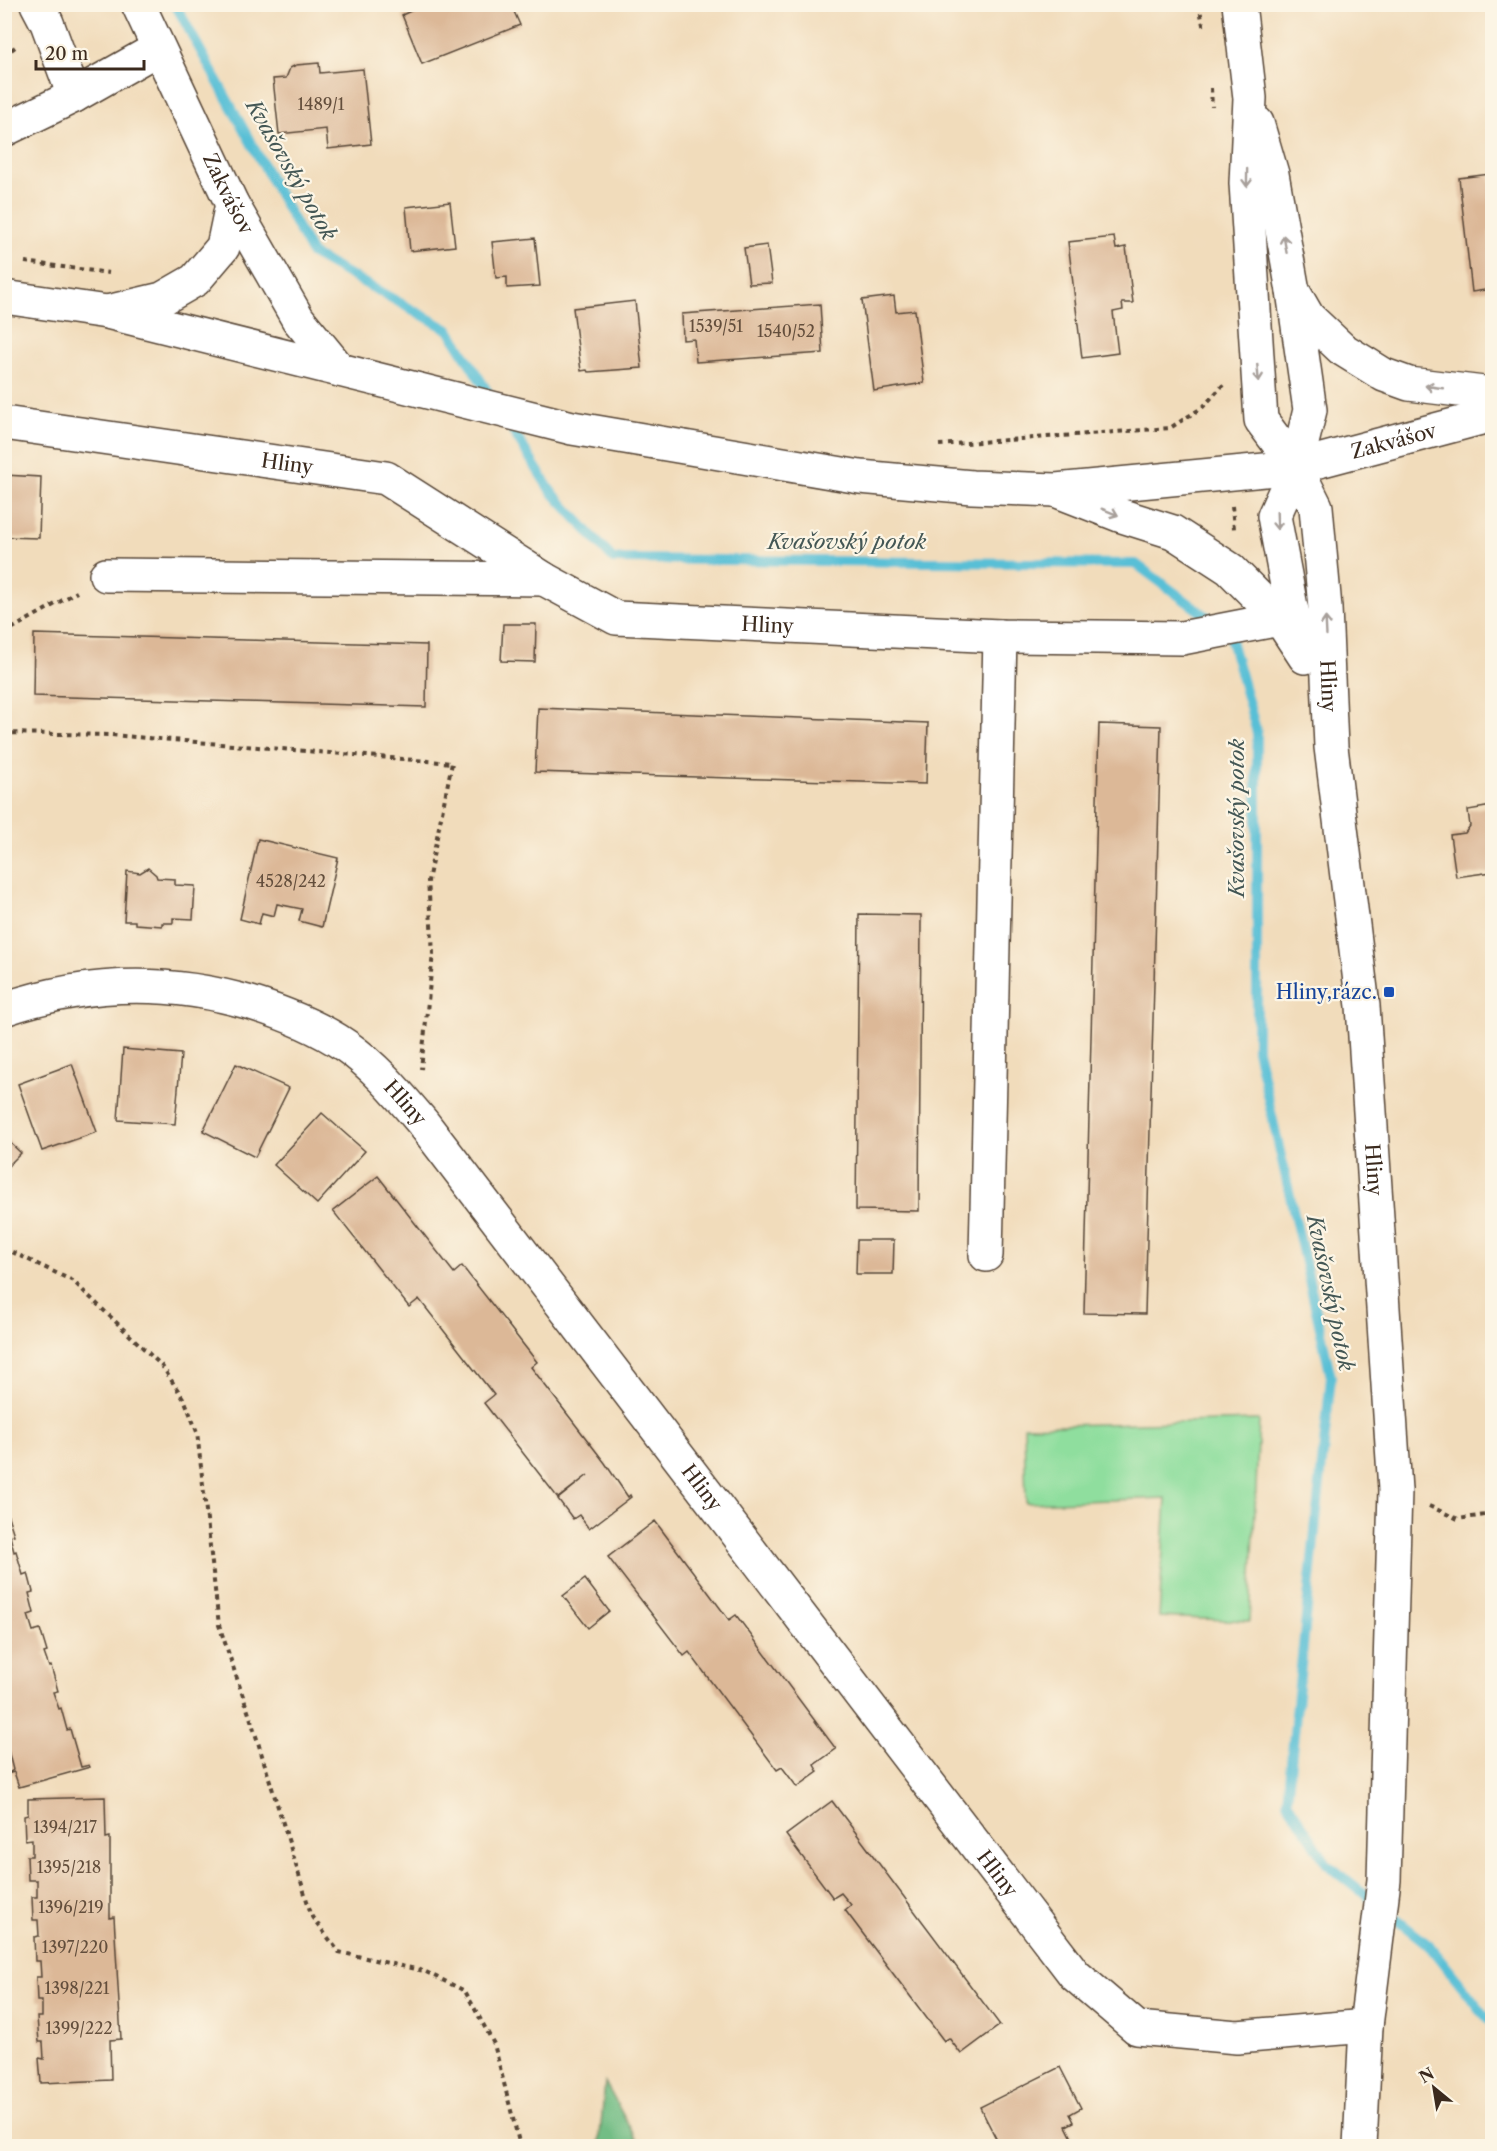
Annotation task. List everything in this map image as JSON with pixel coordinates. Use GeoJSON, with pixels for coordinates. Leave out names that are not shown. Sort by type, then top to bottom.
{"type":"FeatureCollection","features":[{"type":"Feature","properties":{"kind":"street"},"geometry":{"type":"LineString","coordinates":[[37,4],[47,23],[75,96]]}},
{"type":"Feature","properties":{"kind":"street","name":"Zakvášov"},"geometry":{"type":"LineString","coordinates":[[138,4],[232,204],[298,319],[340,370]]}},
{"type":"Feature","properties":{"kind":"street"},"geometry":{"type":"LineString","coordinates":[[1239,4],[1250,99],[1272,174],[1293,291],[1310,410],[1296,466],[1275,516],[1291,607],[1331,747]]}},
{"type":"Feature","properties":{"kind":"street"},"geometry":{"type":"LineString","coordinates":[[4,130],[75,96],[158,48]]}},
{"type":"Feature","properties":{"kind":"street","name":"Hliny"},"geometry":{"type":"LineString","coordinates":[[4,1009],[96,987],[170,987],[206,992],[276,1011],[345,1045],[392,1086],[423,1123],[1075,1975],[1137,2028],[1237,2037],[1366,2026],[1384,1880],[1395,1490],[1363,1006],[1331,747],[1325,608],[1316,507],[1296,466],[1262,420],[1254,332],[1246,183],[1250,99]]}},
{"type":"Feature","properties":{"kind":"street"},"geometry":{"type":"LineString","coordinates":[[107,312],[162,299],[195,279],[223,247],[232,204]]}},
{"type":"Feature","properties":{"kind":"street"},"geometry":{"type":"LineString","coordinates":[[1293,291],[1308,316],[1342,349],[1384,375],[1409,384],[1492,394]]}},
{"type":"Feature","properties":{"kind":"street"},"geometry":{"type":"LineString","coordinates":[[4,297],[107,312],[572,429],[861,477],[1056,490],[1119,515],[1173,532],[1230,570],[1280,619],[1305,657]]}},
{"type":"Feature","properties":{"kind":"street","name":"Zakvášov"},"geometry":{"type":"LineString","coordinates":[[1056,490],[1296,466],[1492,415]]}},
{"type":"Feature","properties":{"kind":"street","name":"Hliny"},"geometry":{"type":"LineString","coordinates":[[4,423],[386,478],[544,579],[616,618],[1000,636],[1182,638],[1280,619]]}},
{"type":"Feature","properties":{"kind":"street","name":"Hliny"},"geometry":{"type":"LineString","coordinates":[[106,575],[544,579]]}},
{"type":"Feature","properties":{"kind":"street"},"geometry":{"type":"LineString","coordinates":[[986,1255],[1000,636]]}},
{"type":"Feature","properties":{"kind":"street"},"geometry":{"type":"LineString","coordinates":[[1360,2146],[1366,2026]]}},
{"type":"Feature","properties":{"kind":"path"},"geometry":{"type":"LineString","coordinates":[[16,260],[115,274]]}},
{"type":"Feature","properties":{"kind":"path"},"geometry":{"type":"LineString","coordinates":[[939,445],[1170,428],[1203,407],[1224,385]]}},
{"type":"Feature","properties":{"kind":"path"},"geometry":{"type":"LineString","coordinates":[[4,633],[106,575]]}},
{"type":"Feature","properties":{"kind":"path"},"geometry":{"type":"LineString","coordinates":[[4,733],[111,735],[452,763],[428,881],[434,953],[420,1083],[423,1123]]}},
{"type":"Feature","properties":{"kind":"path"},"geometry":{"type":"LineString","coordinates":[[4,1248],[73,1281],[162,1365],[185,1401],[197,1432],[219,1625],[312,1917],[339,1953],[424,1971],[465,1991],[494,2044],[520,2146]]}},
{"type":"Feature","properties":{"kind":"path"},"geometry":{"type":"LineString","coordinates":[[1395,1490],[1458,1519],[1492,1514]]}},
{"type":"Feature","properties":{"kind":"green space"},"geometry":{"type":"Polygon","coordinates":[[[1259,1420],[1250,1621],[1159,1617],[1166,1498],[1026,1503],[1024,1426],[1259,1420]]]}},
{"type":"Feature","properties":{"kind":"green space"},"geometry":{"type":"Polygon","coordinates":[[[605,2082],[640,2146],[599,2146],[605,2082]]]}},
{"type":"Feature","properties":{"kind":"building"},"geometry":{"type":"Polygon","coordinates":[[[426,4],[511,5],[520,25],[422,64],[402,15],[426,4]]]}},
{"type":"Feature","properties":{"kind":"building"},"geometry":{"type":"Polygon","coordinates":[[[319,63],[320,73],[363,69],[371,144],[328,149],[326,129],[279,134],[273,79],[286,78],[290,68],[296,65],[319,63]]]}},
{"type":"Feature","properties":{"kind":"building"},"geometry":{"type":"Polygon","coordinates":[[[1490,174],[1492,232],[1489,232],[1492,289],[1472,292],[1459,178],[1490,174]]]}},
{"type":"Feature","properties":{"kind":"building"},"geometry":{"type":"Polygon","coordinates":[[[450,202],[455,246],[410,251],[406,207],[450,202]]]}},
{"type":"Feature","properties":{"kind":"building"},"geometry":{"type":"Polygon","coordinates":[[[1114,237],[1116,249],[1126,247],[1133,303],[1122,303],[1123,310],[1113,312],[1118,353],[1082,358],[1068,242],[1114,237]]]}},
{"type":"Feature","properties":{"kind":"building"},"geometry":{"type":"Polygon","coordinates":[[[535,238],[540,286],[507,288],[507,277],[496,278],[492,242],[535,238]]]}},
{"type":"Feature","properties":{"kind":"building"},"geometry":{"type":"Polygon","coordinates":[[[767,245],[772,283],[749,284],[744,248],[767,245]]]}},
{"type":"Feature","properties":{"kind":"building"},"geometry":{"type":"Polygon","coordinates":[[[894,296],[896,312],[915,310],[924,383],[874,391],[862,300],[894,296]]]}},
{"type":"Feature","properties":{"kind":"building"},"geometry":{"type":"Polygon","coordinates":[[[635,301],[642,368],[581,371],[573,308],[635,301]]]}},
{"type":"Feature","properties":{"kind":"building"},"geometry":{"type":"Polygon","coordinates":[[[820,304],[823,353],[696,362],[694,339],[683,340],[682,314],[820,304]]]}},
{"type":"Feature","properties":{"kind":"building"},"geometry":{"type":"Polygon","coordinates":[[[4,475],[41,477],[39,538],[4,537],[4,475]]]}},
{"type":"Feature","properties":{"kind":"building"},"geometry":{"type":"Polygon","coordinates":[[[503,624],[536,624],[535,662],[501,661],[503,624]]]}},
{"type":"Feature","properties":{"kind":"building"},"geometry":{"type":"Polygon","coordinates":[[[34,634],[427,645],[426,707],[33,696],[34,634]]]}},
{"type":"Feature","properties":{"kind":"building"},"geometry":{"type":"Polygon","coordinates":[[[538,708],[928,723],[926,784],[535,772],[538,708]]]}},
{"type":"Feature","properties":{"kind":"building"},"geometry":{"type":"Polygon","coordinates":[[[1099,724],[1161,726],[1145,1314],[1084,1313],[1099,724]]]}},
{"type":"Feature","properties":{"kind":"building"},"geometry":{"type":"Polygon","coordinates":[[[1492,806],[1492,872],[1456,877],[1450,835],[1465,833],[1470,826],[1468,810],[1492,806]]]}},
{"type":"Feature","properties":{"kind":"building"},"geometry":{"type":"Polygon","coordinates":[[[258,839],[338,858],[322,927],[299,921],[302,909],[277,904],[274,916],[262,913],[259,924],[240,919],[258,839]]]}},
{"type":"Feature","properties":{"kind":"building"},"geometry":{"type":"Polygon","coordinates":[[[148,868],[157,878],[175,879],[175,885],[195,886],[193,919],[173,918],[173,923],[162,923],[162,926],[124,921],[127,871],[140,873],[148,868]]]}},
{"type":"Feature","properties":{"kind":"building"},"geometry":{"type":"Polygon","coordinates":[[[859,914],[921,915],[919,1211],[856,1210],[859,914]]]}},
{"type":"Feature","properties":{"kind":"building"},"geometry":{"type":"Polygon","coordinates":[[[123,1049],[181,1054],[175,1124],[118,1120],[123,1049]]]}},
{"type":"Feature","properties":{"kind":"building"},"geometry":{"type":"Polygon","coordinates":[[[72,1064],[97,1132],[42,1151],[18,1084],[72,1064]]]}},
{"type":"Feature","properties":{"kind":"building"},"geometry":{"type":"Polygon","coordinates":[[[236,1064],[289,1088],[255,1157],[203,1131],[236,1064]]]}},
{"type":"Feature","properties":{"kind":"building"},"geometry":{"type":"Polygon","coordinates":[[[322,1113],[365,1151],[317,1204],[274,1165],[322,1113]]]}},
{"type":"Feature","properties":{"kind":"building"},"geometry":{"type":"Polygon","coordinates":[[[4,1137],[21,1153],[4,1170],[4,1137]]]}},
{"type":"Feature","properties":{"kind":"building"},"geometry":{"type":"Polygon","coordinates":[[[378,1176],[454,1273],[462,1266],[537,1362],[531,1367],[605,1463],[628,1497],[630,1495],[631,1497],[589,1529],[579,1515],[573,1519],[558,1499],[588,1475],[558,1498],[484,1403],[494,1395],[419,1299],[409,1307],[333,1211],[378,1176]]]}},
{"type":"Feature","properties":{"kind":"building"},"geometry":{"type":"Polygon","coordinates":[[[857,1240],[894,1240],[893,1274],[856,1274],[857,1240]]]}},
{"type":"Feature","properties":{"kind":"building"},"geometry":{"type":"Polygon","coordinates":[[[7,1513],[14,1535],[10,1536],[14,1552],[16,1551],[23,1575],[28,1573],[33,1592],[29,1593],[34,1613],[28,1615],[33,1631],[40,1629],[47,1652],[44,1653],[49,1667],[51,1666],[58,1691],[53,1692],[59,1709],[61,1708],[67,1730],[70,1729],[81,1767],[89,1765],[90,1767],[19,1787],[14,1772],[7,1774],[13,1770],[8,1750],[4,1751],[4,1514],[7,1513]]]}},
{"type":"Feature","properties":{"kind":"building"},"geometry":{"type":"Polygon","coordinates":[[[655,1521],[729,1620],[736,1615],[836,1749],[814,1765],[818,1772],[797,1787],[782,1767],[777,1770],[689,1652],[684,1656],[608,1557],[655,1521]]]}},
{"type":"Feature","properties":{"kind":"building"},"geometry":{"type":"Polygon","coordinates":[[[585,1579],[609,1611],[588,1628],[563,1596],[585,1579]]]}},
{"type":"Feature","properties":{"kind":"building"},"geometry":{"type":"Polygon","coordinates":[[[105,1797],[106,1838],[110,1837],[110,1918],[114,1917],[121,2039],[110,2040],[111,2080],[41,2083],[39,2058],[44,2059],[43,2042],[39,2042],[37,2017],[42,2017],[42,2001],[37,2001],[36,1977],[41,1977],[40,1961],[35,1961],[34,1937],[39,1936],[38,1920],[33,1920],[32,1897],[37,1897],[37,1880],[28,1880],[27,1856],[32,1856],[32,1839],[25,1840],[24,1816],[28,1815],[28,1799],[105,1797]]]}},
{"type":"Feature","properties":{"kind":"building"},"geometry":{"type":"Polygon","coordinates":[[[832,1801],[1000,2025],[961,2054],[949,2038],[944,2041],[845,1910],[851,1905],[841,1893],[833,1898],[786,1835],[832,1801]]]}},
{"type":"Feature","properties":{"kind":"building"},"geometry":{"type":"Polygon","coordinates":[[[1060,2067],[1081,2108],[1070,2114],[1074,2122],[1066,2126],[1074,2142],[1065,2146],[1000,2146],[980,2107],[1060,2067]]]}},
{"type":"Feature","properties":{"kind":"waterway","name":"Kvašovský potok"},"geometry":{"type":"LineString","coordinates":[[175,4],[312,254],[449,330],[494,402]]}},
{"type":"Feature","properties":{"kind":"waterway","name":"Kvašovský potok"},"geometry":{"type":"LineString","coordinates":[[506,420],[550,490],[613,559],[1136,564],[1217,624]]}},
{"type":"Feature","properties":{"kind":"waterway","name":"Kvašovský potok"},"geometry":{"type":"LineString","coordinates":[[1229,633],[1257,733],[1257,1050],[1331,1377],[1287,1801],[1327,1864],[1431,1947],[1492,2024]]}},
{"type":"Feature","properties":{"kind":"place","name":"Hliny,rázc."},"geometry":{"type":"Point","coordinates":[1389,992]}}]}
